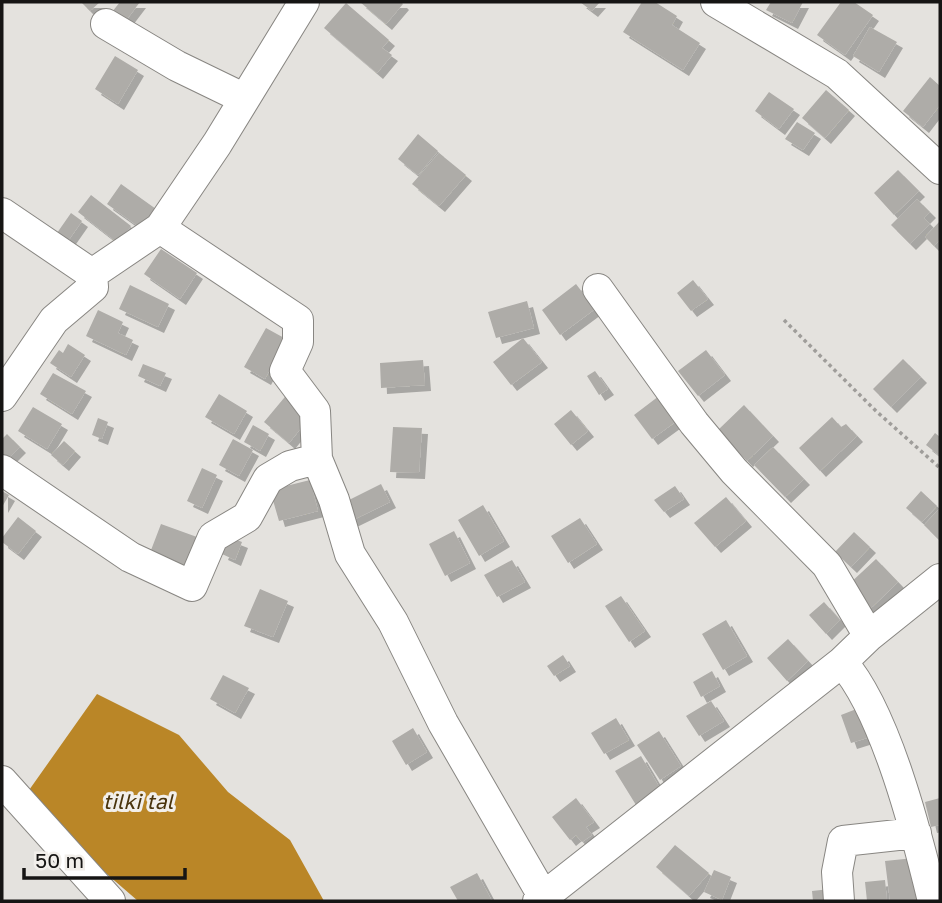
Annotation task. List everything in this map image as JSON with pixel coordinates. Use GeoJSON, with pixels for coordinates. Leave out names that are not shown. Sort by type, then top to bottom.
{"type":"FeatureCollection","features":[{"type":"Feature","properties":{"kind":"street"},"geometry":{"type":"LineString","coordinates":[[92,274],[160,228],[217,144],[304,2]]}},
{"type":"Feature","properties":{"kind":"street"},"geometry":{"type":"LineString","coordinates":[[716,2],[837,74],[940,169]]}},
{"type":"Feature","properties":{"kind":"street"},"geometry":{"type":"LineString","coordinates":[[106,24],[177,66],[243,98]]}},
{"type":"Feature","properties":{"kind":"street"},"geometry":{"type":"LineString","coordinates":[[2,213],[92,274]]}},
{"type":"Feature","properties":{"kind":"street"},"geometry":{"type":"LineString","coordinates":[[160,228],[298,320],[298,342],[285,371],[315,411],[317,458],[334,500],[350,554],[393,622],[443,723],[541,899],[842,662],[869,636],[940,579]]}},
{"type":"Feature","properties":{"kind":"street"},"geometry":{"type":"LineString","coordinates":[[2,396],[54,320],[93,287],[92,274]]}},
{"type":"Feature","properties":{"kind":"street"},"geometry":{"type":"LineString","coordinates":[[598,289],[718,452],[827,565],[869,636]]}},
{"type":"Feature","properties":{"kind":"street"},"geometry":{"type":"LineString","coordinates":[[2,470],[130,557],[192,586],[213,537],[247,517],[268,479],[290,466],[317,458]]}},
{"type":"Feature","properties":{"kind":"street"},"geometry":{"type":"LineString","coordinates":[[842,662],[857,678],[884,742],[916,833],[933,901]]}},
{"type":"Feature","properties":{"kind":"street"},"geometry":{"type":"LineString","coordinates":[[2,781],[110,901]]}},
{"type":"Feature","properties":{"kind":"street"},"geometry":{"type":"LineString","coordinates":[[839,901],[837,872],[843,841],[916,833]]}},
{"type":"Feature","properties":{"kind":"path"},"geometry":{"type":"LineString","coordinates":[[784,320],[876,411],[940,468]]}},
{"type":"Feature","properties":{"kind":"water","name":"tilki tal"},"geometry":{"type":"Polygon","coordinates":[[[97,694],[179,735],[228,792],[290,840],[324,901],[138,901],[86,856],[27,793],[97,694]]]}},
{"type":"Feature","properties":{"kind":"building"},"geometry":{"type":"Polygon","coordinates":[[[81,2],[100,2],[90,11],[81,2]]]}},
{"type":"Feature","properties":{"kind":"building"},"geometry":{"type":"Polygon","coordinates":[[[120,2],[140,2],[121,27],[108,17],[120,2]]]}},
{"type":"Feature","properties":{"kind":"building"},"geometry":{"type":"Polygon","coordinates":[[[360,2],[401,2],[403,4],[386,24],[360,2]]]}},
{"type":"Feature","properties":{"kind":"building"},"geometry":{"type":"Polygon","coordinates":[[[580,2],[600,2],[592,11],[580,2]]]}},
{"type":"Feature","properties":{"kind":"building"},"geometry":{"type":"Polygon","coordinates":[[[642,2],[655,2],[677,16],[672,25],[700,43],[683,70],[623,32],[642,2]]]}},
{"type":"Feature","properties":{"kind":"building"},"geometry":{"type":"Polygon","coordinates":[[[771,2],[803,2],[792,23],[766,10],[771,2]]]}},
{"type":"Feature","properties":{"kind":"building"},"geometry":{"type":"Polygon","coordinates":[[[841,2],[854,2],[873,15],[845,55],[817,35],[841,2]]]}},
{"type":"Feature","properties":{"kind":"building"},"geometry":{"type":"Polygon","coordinates":[[[346,3],[389,40],[382,48],[392,55],[377,73],[324,28],[346,3]]]}},
{"type":"Feature","properties":{"kind":"building"},"geometry":{"type":"Polygon","coordinates":[[[870,27],[897,42],[879,72],[853,56],[870,27]]]}},
{"type":"Feature","properties":{"kind":"building"},"geometry":{"type":"Polygon","coordinates":[[[115,56],[138,70],[118,104],[95,89],[115,56]]]}},
{"type":"Feature","properties":{"kind":"building"},"geometry":{"type":"Polygon","coordinates":[[[930,77],[940,86],[940,105],[923,127],[903,111],[930,77]]]}},
{"type":"Feature","properties":{"kind":"building"},"geometry":{"type":"Polygon","coordinates":[[[826,90],[849,110],[825,138],[802,118],[826,90]]]}},
{"type":"Feature","properties":{"kind":"building"},"geometry":{"type":"Polygon","coordinates":[[[769,92],[794,109],[779,129],[755,111],[769,92]]]}},
{"type":"Feature","properties":{"kind":"building"},"geometry":{"type":"Polygon","coordinates":[[[797,122],[815,133],[803,150],[785,139],[797,122]]]}},
{"type":"Feature","properties":{"kind":"building"},"geometry":{"type":"Polygon","coordinates":[[[418,134],[438,151],[418,175],[398,159],[418,134]]]}},
{"type":"Feature","properties":{"kind":"building"},"geometry":{"type":"Polygon","coordinates":[[[439,153],[466,175],[439,206],[412,184],[439,153]]]}},
{"type":"Feature","properties":{"kind":"building"},"geometry":{"type":"Polygon","coordinates":[[[898,170],[919,191],[894,215],[874,193],[898,170]]]}},
{"type":"Feature","properties":{"kind":"building"},"geometry":{"type":"Polygon","coordinates":[[[121,184],[156,209],[142,229],[107,204],[121,184]]]}},
{"type":"Feature","properties":{"kind":"building"},"geometry":{"type":"Polygon","coordinates":[[[91,195],[131,226],[118,243],[78,212],[91,195]]]}},
{"type":"Feature","properties":{"kind":"building"},"geometry":{"type":"Polygon","coordinates":[[[917,199],[930,212],[924,218],[930,224],[910,244],[891,225],[917,199]]]}},
{"type":"Feature","properties":{"kind":"building"},"geometry":{"type":"Polygon","coordinates":[[[71,213],[82,221],[68,241],[57,233],[71,213]]]}},
{"type":"Feature","properties":{"kind":"building"},"geometry":{"type":"Polygon","coordinates":[[[940,221],[940,240],[934,246],[925,237],[940,221]]]}},
{"type":"Feature","properties":{"kind":"building"},"geometry":{"type":"Polygon","coordinates":[[[161,249],[197,273],[180,299],[144,274],[161,249]]]}},
{"type":"Feature","properties":{"kind":"building"},"geometry":{"type":"Polygon","coordinates":[[[693,280],[708,299],[691,311],[677,293],[693,280]]]}},
{"type":"Feature","properties":{"kind":"building"},"geometry":{"type":"Polygon","coordinates":[[[576,284],[595,309],[560,335],[542,310],[576,284]]]}},
{"type":"Feature","properties":{"kind":"building"},"geometry":{"type":"Polygon","coordinates":[[[130,285],[169,304],[158,327],[119,309],[130,285]]]}},
{"type":"Feature","properties":{"kind":"building"},"geometry":{"type":"Polygon","coordinates":[[[527,301],[534,328],[496,338],[488,312],[527,301]]]}},
{"type":"Feature","properties":{"kind":"building"},"geometry":{"type":"Polygon","coordinates":[[[98,310],[123,322],[118,333],[133,340],[126,355],[86,336],[98,310]]]}},
{"type":"Feature","properties":{"kind":"building"},"geometry":{"type":"Polygon","coordinates":[[[266,328],[286,339],[265,379],[244,367],[266,328]]]}},
{"type":"Feature","properties":{"kind":"building"},"geometry":{"type":"Polygon","coordinates":[[[523,338],[542,362],[511,385],[493,362],[523,338]]]}},
{"type":"Feature","properties":{"kind":"building"},"geometry":{"type":"Polygon","coordinates":[[[68,344],[85,355],[71,377],[50,363],[59,350],[63,353],[68,344]]]}},
{"type":"Feature","properties":{"kind":"building"},"geometry":{"type":"Polygon","coordinates":[[[706,350],[725,375],[698,396],[678,371],[706,350]]]}},
{"type":"Feature","properties":{"kind":"building"},"geometry":{"type":"Polygon","coordinates":[[[903,359],[921,377],[891,407],[873,389],[903,359]]]}},
{"type":"Feature","properties":{"kind":"building"},"geometry":{"type":"Polygon","coordinates":[[[423,360],[425,385],[381,388],[380,363],[423,360]]]}},
{"type":"Feature","properties":{"kind":"building"},"geometry":{"type":"Polygon","coordinates":[[[143,364],[166,373],[160,386],[138,376],[143,364]]]}},
{"type":"Feature","properties":{"kind":"building"},"geometry":{"type":"Polygon","coordinates":[[[595,371],[608,389],[599,395],[587,376],[595,371]]]}},
{"type":"Feature","properties":{"kind":"building"},"geometry":{"type":"Polygon","coordinates":[[[53,373],[86,391],[72,414],[40,394],[53,373]]]}},
{"type":"Feature","properties":{"kind":"building"},"geometry":{"type":"Polygon","coordinates":[[[289,392],[314,412],[289,443],[264,422],[289,392]]]}},
{"type":"Feature","properties":{"kind":"building"},"geometry":{"type":"Polygon","coordinates":[[[219,394],[247,411],[234,434],[205,417],[219,394]]]}},
{"type":"Feature","properties":{"kind":"building"},"geometry":{"type":"Polygon","coordinates":[[[659,396],[678,420],[652,439],[634,415],[659,396]]]}},
{"type":"Feature","properties":{"kind":"building"},"geometry":{"type":"Polygon","coordinates":[[[744,405],[773,436],[747,461],[718,430],[744,405]]]}},
{"type":"Feature","properties":{"kind":"building"},"geometry":{"type":"Polygon","coordinates":[[[33,407],[62,424],[47,449],[18,431],[33,407]]]}},
{"type":"Feature","properties":{"kind":"building"},"geometry":{"type":"Polygon","coordinates":[[[571,410],[588,431],[571,445],[554,424],[571,410]]]}},
{"type":"Feature","properties":{"kind":"building"},"geometry":{"type":"Polygon","coordinates":[[[832,417],[841,427],[846,424],[857,436],[820,471],[799,448],[832,417]]]}},
{"type":"Feature","properties":{"kind":"building"},"geometry":{"type":"Polygon","coordinates":[[[98,418],[108,422],[102,439],[92,435],[98,418]]]}},
{"type":"Feature","properties":{"kind":"building"},"geometry":{"type":"Polygon","coordinates":[[[253,425],[269,434],[260,451],[244,442],[253,425]]]}},
{"type":"Feature","properties":{"kind":"building"},"geometry":{"type":"Polygon","coordinates":[[[393,427],[422,428],[419,473],[390,472],[393,427]]]}},
{"type":"Feature","properties":{"kind":"building"},"geometry":{"type":"Polygon","coordinates":[[[935,433],[940,437],[940,456],[926,445],[935,433]]]}},
{"type":"Feature","properties":{"kind":"building"},"geometry":{"type":"Polygon","coordinates":[[[7,434],[20,447],[2,465],[2,439],[7,434]]]}},
{"type":"Feature","properties":{"kind":"building"},"geometry":{"type":"Polygon","coordinates":[[[233,439],[253,450],[239,476],[219,465],[233,439]]]}},
{"type":"Feature","properties":{"kind":"building"},"geometry":{"type":"Polygon","coordinates":[[[64,441],[75,451],[63,465],[51,455],[64,441]]]}},
{"type":"Feature","properties":{"kind":"building"},"geometry":{"type":"Polygon","coordinates":[[[773,447],[804,479],[785,497],[754,465],[773,447]]]}},
{"type":"Feature","properties":{"kind":"building"},"geometry":{"type":"Polygon","coordinates":[[[202,468],[217,475],[202,508],[187,501],[202,468]]]}},
{"type":"Feature","properties":{"kind":"building"},"geometry":{"type":"Polygon","coordinates":[[[310,480],[318,511],[279,521],[270,490],[310,480]]]}},
{"type":"Feature","properties":{"kind":"building"},"geometry":{"type":"Polygon","coordinates":[[[381,484],[390,502],[351,521],[343,503],[381,484]]]}},
{"type":"Feature","properties":{"kind":"building"},"geometry":{"type":"Polygon","coordinates":[[[675,486],[684,499],[664,512],[654,500],[675,486]]]}},
{"type":"Feature","properties":{"kind":"building"},"geometry":{"type":"Polygon","coordinates":[[[2,491],[9,495],[2,507],[2,491]]]}},
{"type":"Feature","properties":{"kind":"building"},"geometry":{"type":"Polygon","coordinates":[[[921,491],[937,506],[922,522],[906,508],[921,491]]]}},
{"type":"Feature","properties":{"kind":"building"},"geometry":{"type":"Polygon","coordinates":[[[726,497],[746,521],[715,547],[694,523],[726,497]]]}},
{"type":"Feature","properties":{"kind":"building"},"geometry":{"type":"Polygon","coordinates":[[[483,505],[504,541],[479,556],[458,520],[483,505]]]}},
{"type":"Feature","properties":{"kind":"building"},"geometry":{"type":"Polygon","coordinates":[[[940,508],[940,541],[924,525],[940,508]]]}},
{"type":"Feature","properties":{"kind":"building"},"geometry":{"type":"Polygon","coordinates":[[[18,517],[36,531],[18,554],[2,542],[2,538],[18,517]]]}},
{"type":"Feature","properties":{"kind":"building"},"geometry":{"type":"Polygon","coordinates":[[[580,518],[597,544],[568,563],[551,536],[580,518]]]}},
{"type":"Feature","properties":{"kind":"building"},"geometry":{"type":"Polygon","coordinates":[[[161,524],[197,537],[184,571],[148,558],[161,524]]]}},
{"type":"Feature","properties":{"kind":"building"},"geometry":{"type":"Polygon","coordinates":[[[454,531],[470,563],[445,576],[429,544],[454,531]]]}},
{"type":"Feature","properties":{"kind":"building"},"geometry":{"type":"Polygon","coordinates":[[[854,532],[870,547],[851,567],[835,552],[854,532]]]}},
{"type":"Feature","properties":{"kind":"building"},"geometry":{"type":"Polygon","coordinates":[[[229,537],[242,542],[235,560],[222,554],[229,537]]]}},
{"type":"Feature","properties":{"kind":"building"},"geometry":{"type":"Polygon","coordinates":[[[876,559],[898,582],[870,609],[848,585],[876,559]]]}},
{"type":"Feature","properties":{"kind":"building"},"geometry":{"type":"Polygon","coordinates":[[[512,560],[525,582],[497,597],[484,575],[512,560]]]}},
{"type":"Feature","properties":{"kind":"building"},"geometry":{"type":"Polygon","coordinates":[[[260,589],[288,601],[273,637],[244,626],[260,589]]]}},
{"type":"Feature","properties":{"kind":"building"},"geometry":{"type":"Polygon","coordinates":[[[621,596],[645,631],[629,642],[605,606],[621,596]]]}},
{"type":"Feature","properties":{"kind":"building"},"geometry":{"type":"Polygon","coordinates":[[[824,602],[840,620],[826,634],[809,615],[824,602]]]}},
{"type":"Feature","properties":{"kind":"building"},"geometry":{"type":"Polygon","coordinates":[[[726,620],[747,656],[723,670],[702,634],[726,620]]]}},
{"type":"Feature","properties":{"kind":"building"},"geometry":{"type":"Polygon","coordinates":[[[788,639],[808,661],[787,681],[767,658],[788,639]]]}},
{"type":"Feature","properties":{"kind":"building"},"geometry":{"type":"Polygon","coordinates":[[[563,655],[570,666],[554,676],[547,666],[563,655]]]}},
{"type":"Feature","properties":{"kind":"building"},"geometry":{"type":"Polygon","coordinates":[[[712,671],[720,686],[701,697],[693,682],[712,671]]]}},
{"type":"Feature","properties":{"kind":"building"},"geometry":{"type":"Polygon","coordinates":[[[223,675],[249,688],[235,713],[210,699],[223,675]]]}},
{"type":"Feature","properties":{"kind":"building"},"geometry":{"type":"Polygon","coordinates":[[[711,701],[724,721],[699,736],[686,716],[711,701]]]}},
{"type":"Feature","properties":{"kind":"building"},"geometry":{"type":"Polygon","coordinates":[[[859,708],[870,737],[851,743],[841,715],[859,708]]]}},
{"type":"Feature","properties":{"kind":"building"},"geometry":{"type":"Polygon","coordinates":[[[616,718],[629,740],[604,754],[591,733],[616,718]]]}},
{"type":"Feature","properties":{"kind":"building"},"geometry":{"type":"Polygon","coordinates":[[[413,728],[427,752],[406,765],[392,741],[413,728]]]}},
{"type":"Feature","properties":{"kind":"building"},"geometry":{"type":"Polygon","coordinates":[[[659,731],[681,766],[660,780],[637,745],[659,731]]]}},
{"type":"Feature","properties":{"kind":"building"},"geometry":{"type":"Polygon","coordinates":[[[641,756],[661,790],[636,805],[615,771],[641,756]]]}},
{"type":"Feature","properties":{"kind":"building"},"geometry":{"type":"Polygon","coordinates":[[[576,798],[594,822],[586,827],[592,835],[582,842],[576,835],[570,840],[552,817],[576,798]]]}},
{"type":"Feature","properties":{"kind":"building"},"geometry":{"type":"Polygon","coordinates":[[[940,798],[940,825],[931,827],[925,802],[940,798]]]}},
{"type":"Feature","properties":{"kind":"building"},"geometry":{"type":"Polygon","coordinates":[[[675,845],[709,873],[689,896],[656,867],[675,845]]]}},
{"type":"Feature","properties":{"kind":"building"},"geometry":{"type":"Polygon","coordinates":[[[914,858],[919,901],[890,901],[885,861],[914,858]]]}},
{"type":"Feature","properties":{"kind":"building"},"geometry":{"type":"Polygon","coordinates":[[[714,870],[731,877],[722,900],[704,892],[714,870]]]}},
{"type":"Feature","properties":{"kind":"building"},"geometry":{"type":"Polygon","coordinates":[[[477,873],[492,901],[458,901],[450,887],[477,873]]]}},
{"type":"Feature","properties":{"kind":"building"},"geometry":{"type":"Polygon","coordinates":[[[885,880],[887,901],[867,901],[865,882],[885,880]]]}},
{"type":"Feature","properties":{"kind":"building"},"geometry":{"type":"Polygon","coordinates":[[[830,889],[832,901],[813,901],[812,891],[830,889]]]}}]}
